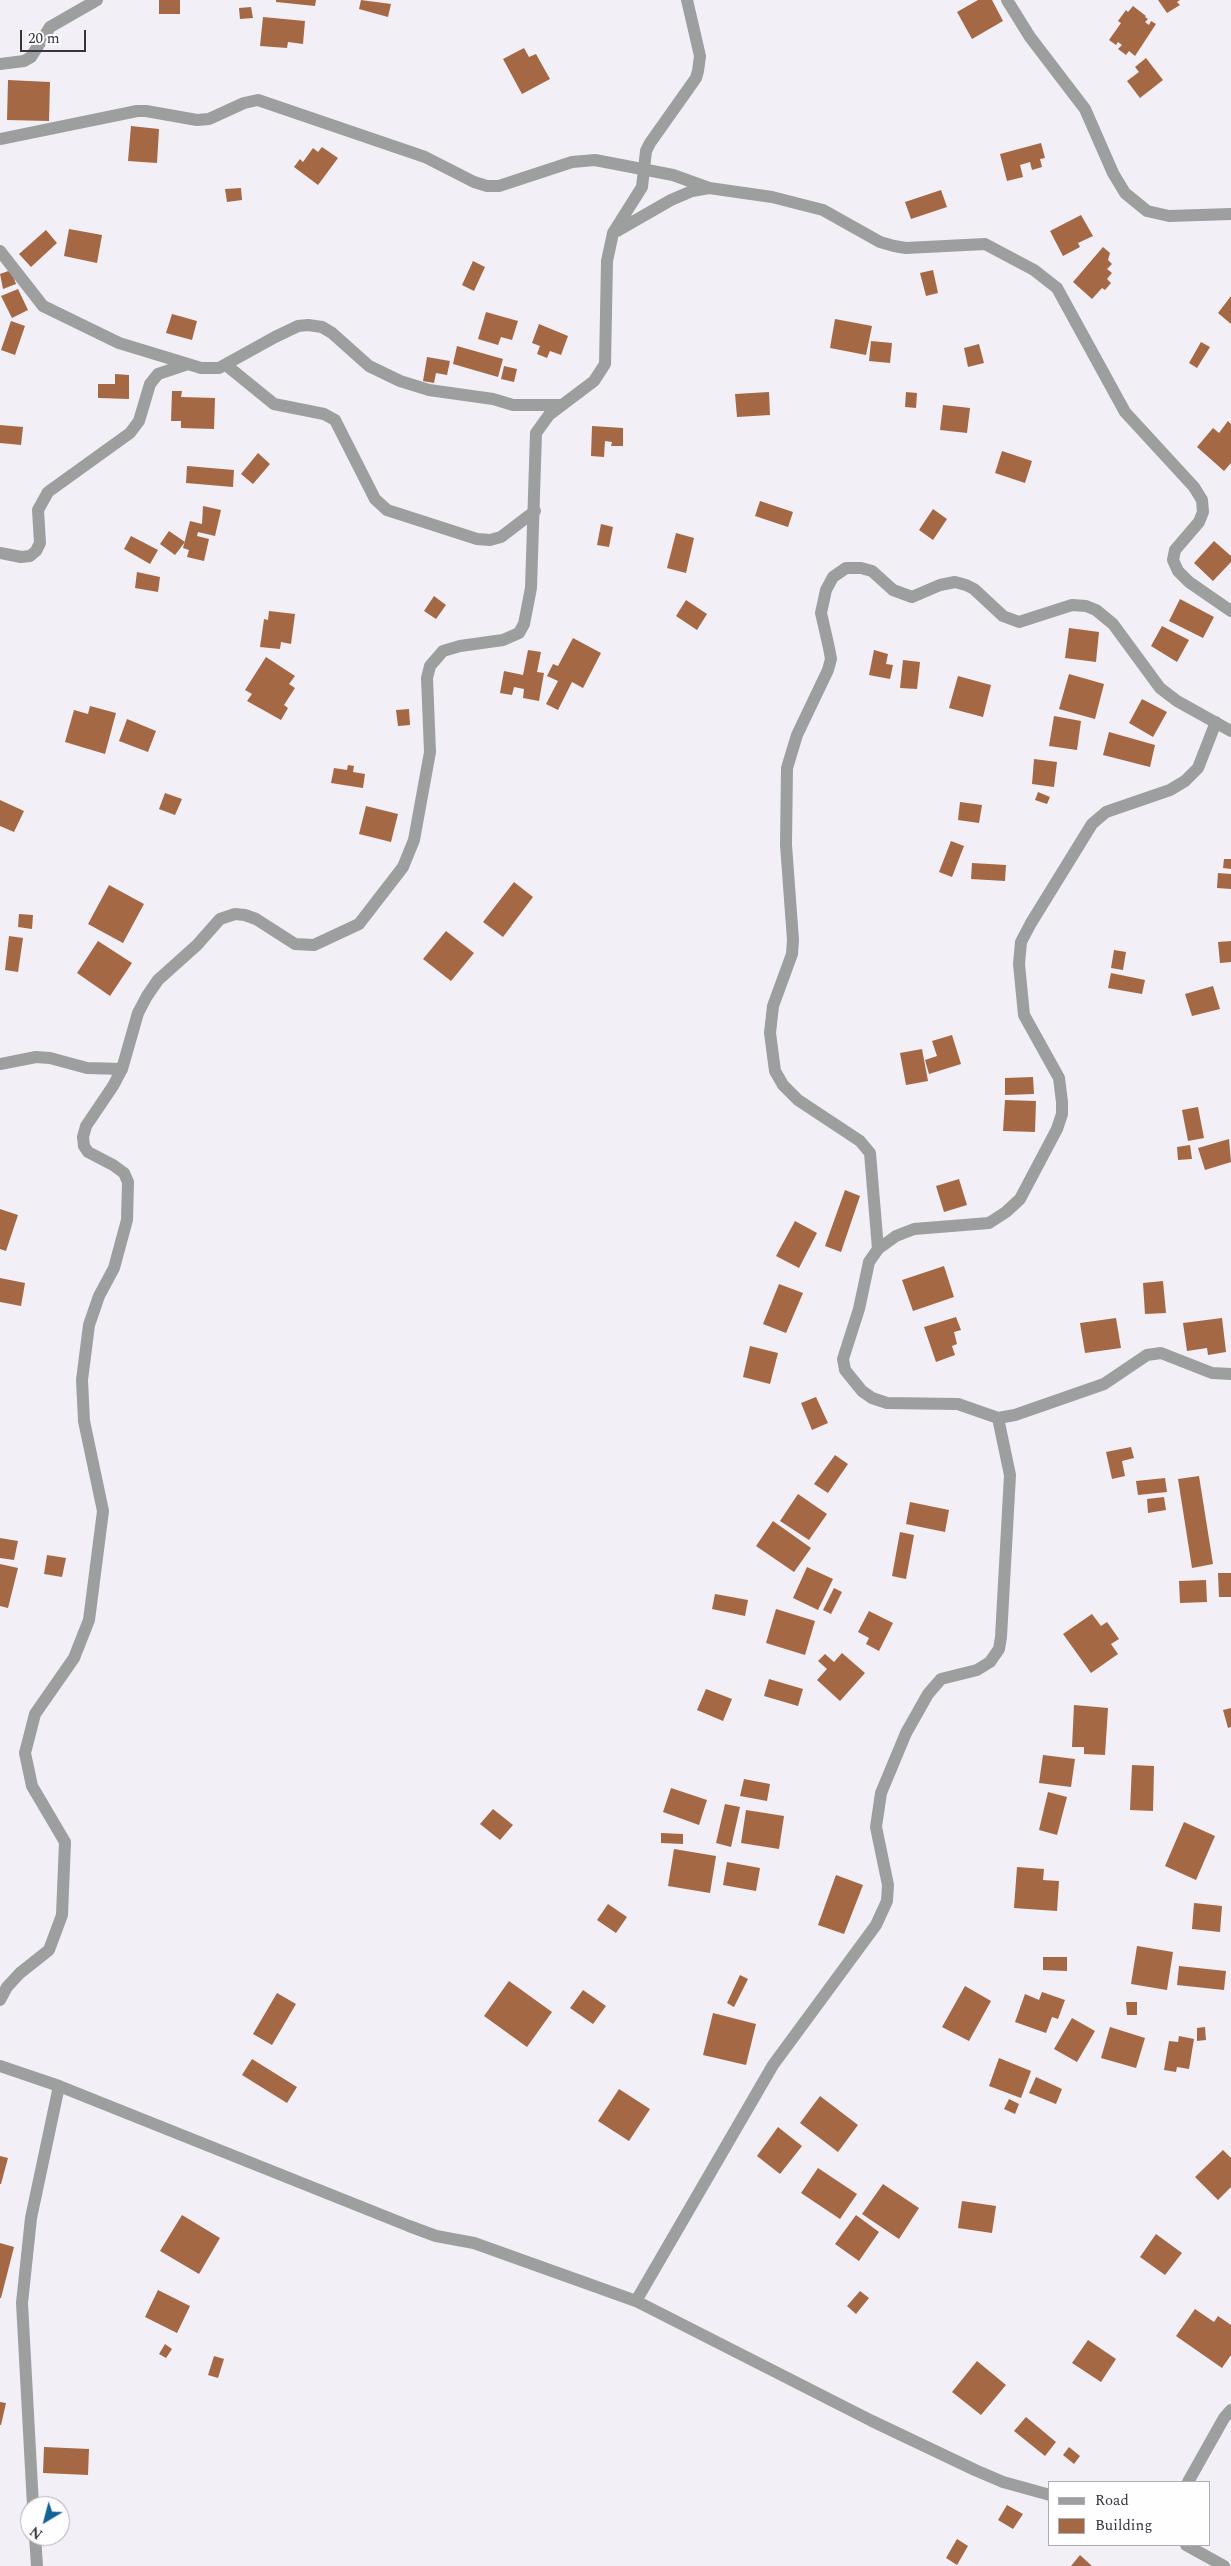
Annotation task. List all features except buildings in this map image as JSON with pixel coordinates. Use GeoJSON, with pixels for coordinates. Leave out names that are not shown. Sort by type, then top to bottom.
{"type":"FeatureCollection","features":[{"type":"Feature","properties":{"kind":"street"},"geometry":{"type":"LineString","coordinates":[[0,64],[24,61],[31,57],[50,27],[97,0]]}},
{"type":"Feature","properties":{"kind":"street"},"geometry":{"type":"LineString","coordinates":[[0,2000],[7,1987],[20,1973],[49,1950],[62,1915],[65,1842],[32,1786],[25,1753],[35,1714],[74,1658],[89,1620],[103,1512],[84,1422],[82,1380],[89,1325],[99,1296],[114,1268],[127,1220],[129,1200],[128,1182],[124,1173],[88,1152],[84,1146],[83,1136],[90,1118],[113,1086],[122,1069],[138,1013],[147,996],[158,980],[197,945],[220,919],[235,914],[244,914],[256,919],[295,944],[314,945],[359,924],[398,875],[411,852],[431,740],[427,678],[430,666],[443,651],[460,646],[503,640],[519,633],[524,624],[531,588],[536,433],[549,415],[594,381],[605,364],[607,261],[614,233],[638,198],[642,187],[650,143],[696,78],[698,71],[700,56],[688,0]]}},
{"type":"Feature","properties":{"kind":"street"},"geometry":{"type":"LineString","coordinates":[[1007,0],[1030,37],[1085,109],[1113,173],[1125,193],[1147,211],[1169,216],[1231,214]]}},
{"type":"Feature","properties":{"kind":"street"},"geometry":{"type":"LineString","coordinates":[[0,139],[137,111],[197,120],[209,119],[244,103],[258,100],[425,157],[461,176],[488,186],[499,186],[572,162],[595,160],[673,175],[709,188],[772,197],[823,210],[880,242],[894,246],[906,248],[985,244],[1045,278],[1057,288],[1125,412],[1194,487],[1202,500],[1203,512],[1199,522],[1175,550],[1173,560],[1178,571],[1189,582],[1231,611]]}},
{"type":"Feature","properties":{"kind":"street"},"geometry":{"type":"LineString","coordinates":[[614,233],[671,200],[692,191],[709,188]]}},
{"type":"Feature","properties":{"kind":"street"},"geometry":{"type":"LineString","coordinates":[[0,251],[43,306],[119,343],[188,364],[211,369],[226,365],[275,337],[298,326],[308,324],[322,327],[332,333],[380,374],[400,381],[429,390],[493,399],[513,404],[562,405]]}},
{"type":"Feature","properties":{"kind":"street"},"geometry":{"type":"LineString","coordinates":[[0,553],[30,556],[36,551],[40,543],[38,510],[48,492],[130,433],[139,421],[150,384],[158,374],[188,364]]}},
{"type":"Feature","properties":{"kind":"street"},"geometry":{"type":"LineString","coordinates":[[226,365],[274,404],[324,414],[334,420],[375,499],[388,510],[477,539],[490,540],[501,537],[535,510]]}},
{"type":"Feature","properties":{"kind":"street"},"geometry":{"type":"LineString","coordinates":[[878,1249],[870,1153],[860,1141],[798,1100],[783,1085],[775,1071],[770,1033],[773,1006],[792,954],[793,940],[786,845],[787,768],[794,741],[828,670],[830,648],[821,612],[826,590],[833,577],[846,568],[861,568],[872,571],[893,590],[912,597],[940,585],[956,582],[974,589],[1003,616],[1019,622],[1072,605],[1086,606],[1101,613],[1114,624],[1160,688],[1177,701],[1231,731]]}},
{"type":"Feature","properties":{"kind":"street"},"geometry":{"type":"LineString","coordinates":[[1216,722],[1198,768],[1185,781],[1170,790],[1106,812],[1092,824],[1031,923],[1022,942],[1019,964],[1024,1015],[1059,1078],[1062,1108],[1057,1129],[1020,1199],[1006,1212],[989,1223],[914,1229],[896,1236],[878,1249],[869,1262],[859,1308],[843,1358],[845,1370],[862,1391],[872,1398],[887,1403],[958,1404],[998,1418],[1014,1415],[1104,1384],[1135,1361],[1147,1355],[1162,1353],[1212,1373],[1231,1374]]}},
{"type":"Feature","properties":{"kind":"street"},"geometry":{"type":"LineString","coordinates":[[0,1064],[36,1057],[50,1058],[86,1068],[122,1069]]}},
{"type":"Feature","properties":{"kind":"street"},"geometry":{"type":"LineString","coordinates":[[636,2301],[773,2065],[879,1917],[887,1901],[888,1885],[876,1827],[881,1793],[906,1733],[935,1685],[941,1679],[977,1670],[990,1662],[998,1649],[1002,1637],[1010,1475],[998,1418]]}},
{"type":"Feature","properties":{"kind":"street"},"geometry":{"type":"LineString","coordinates":[[0,2066],[58,2086],[436,2236],[474,2243],[636,2301],[872,2421],[975,2470],[1004,2482],[1048,2494]]}},
{"type":"Feature","properties":{"kind":"street"},"geometry":{"type":"LineString","coordinates":[[32,2496],[22,2303],[31,2218],[58,2086]]}},
{"type":"Feature","properties":{"kind":"street"},"geometry":{"type":"LineString","coordinates":[[1189,2481],[1224,2418],[1231,2410]]}},
{"type":"Feature","properties":{"kind":"street"},"geometry":{"type":"LineString","coordinates":[[36,2546],[37,2566]]}},
{"type":"Feature","properties":{"kind":"street"},"geometry":{"type":"LineString","coordinates":[[1188,2546],[1224,2566]]}}]}
